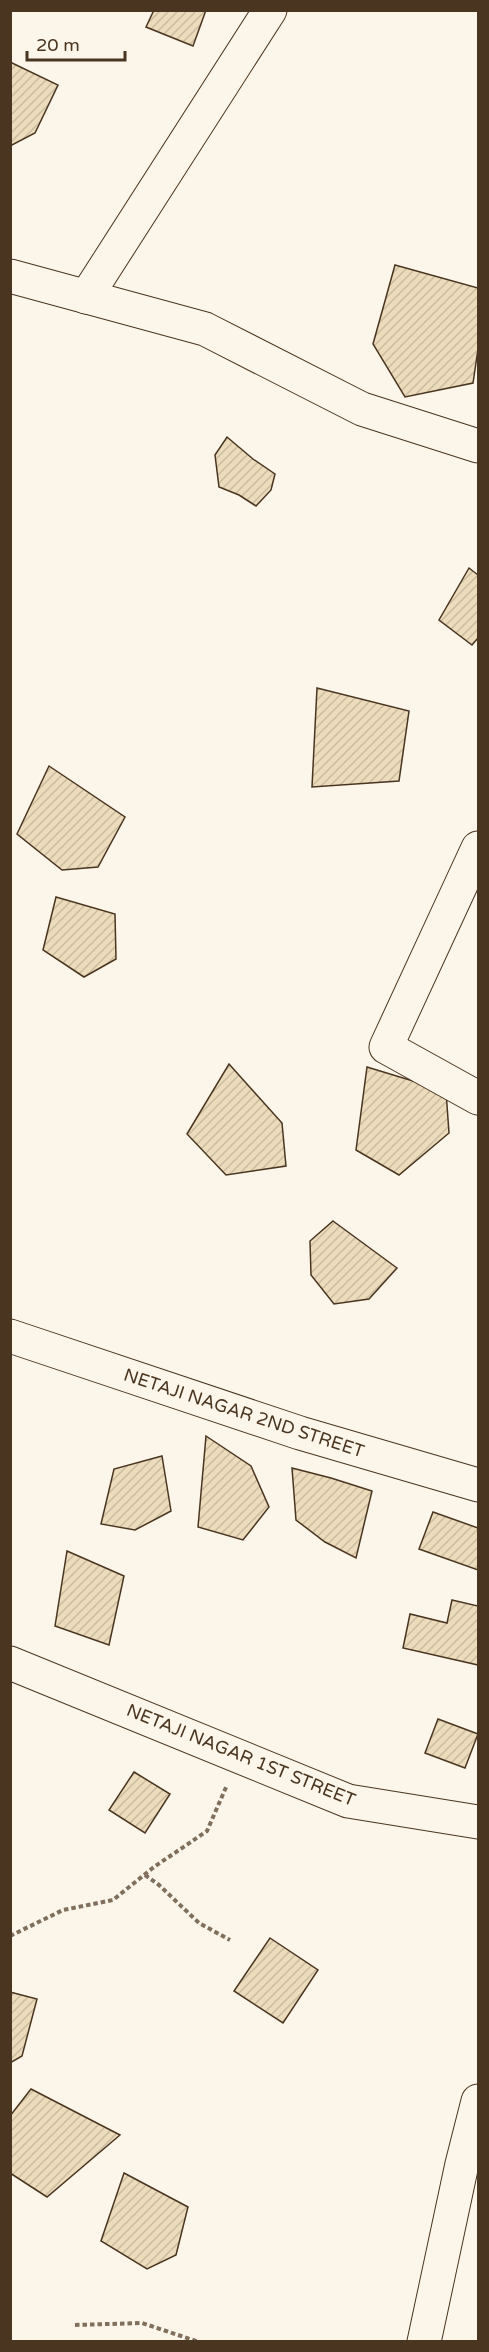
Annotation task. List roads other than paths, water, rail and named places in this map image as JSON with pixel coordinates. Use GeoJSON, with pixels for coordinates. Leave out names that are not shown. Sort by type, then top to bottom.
{"type":"FeatureCollection","features":[{"type":"Feature","properties":{"kind":"street"},"geometry":{"type":"LineString","coordinates":[[86,297],[270,10]]}},
{"type":"Feature","properties":{"kind":"street"},"geometry":{"type":"LineString","coordinates":[[10,276],[205,329],[362,409],[478,446]]}},
{"type":"Feature","properties":{"kind":"street"},"geometry":{"type":"LineString","coordinates":[[478,848],[386,1047],[478,1098]]}},
{"type":"Feature","properties":{"kind":"street","name":"NETAJI NAGAR 2ND STREET"},"geometry":{"type":"LineString","coordinates":[[10,1336],[300,1434],[478,1485]]}},
{"type":"Feature","properties":{"kind":"street","name":"NETAJI NAGAR 1ST STREET"},"geometry":{"type":"LineString","coordinates":[[10,1663],[348,1802],[478,1822]]}},
{"type":"Feature","properties":{"kind":"street"},"geometry":{"type":"LineString","coordinates":[[424,2342],[462,2164],[478,2101]]}}]}
